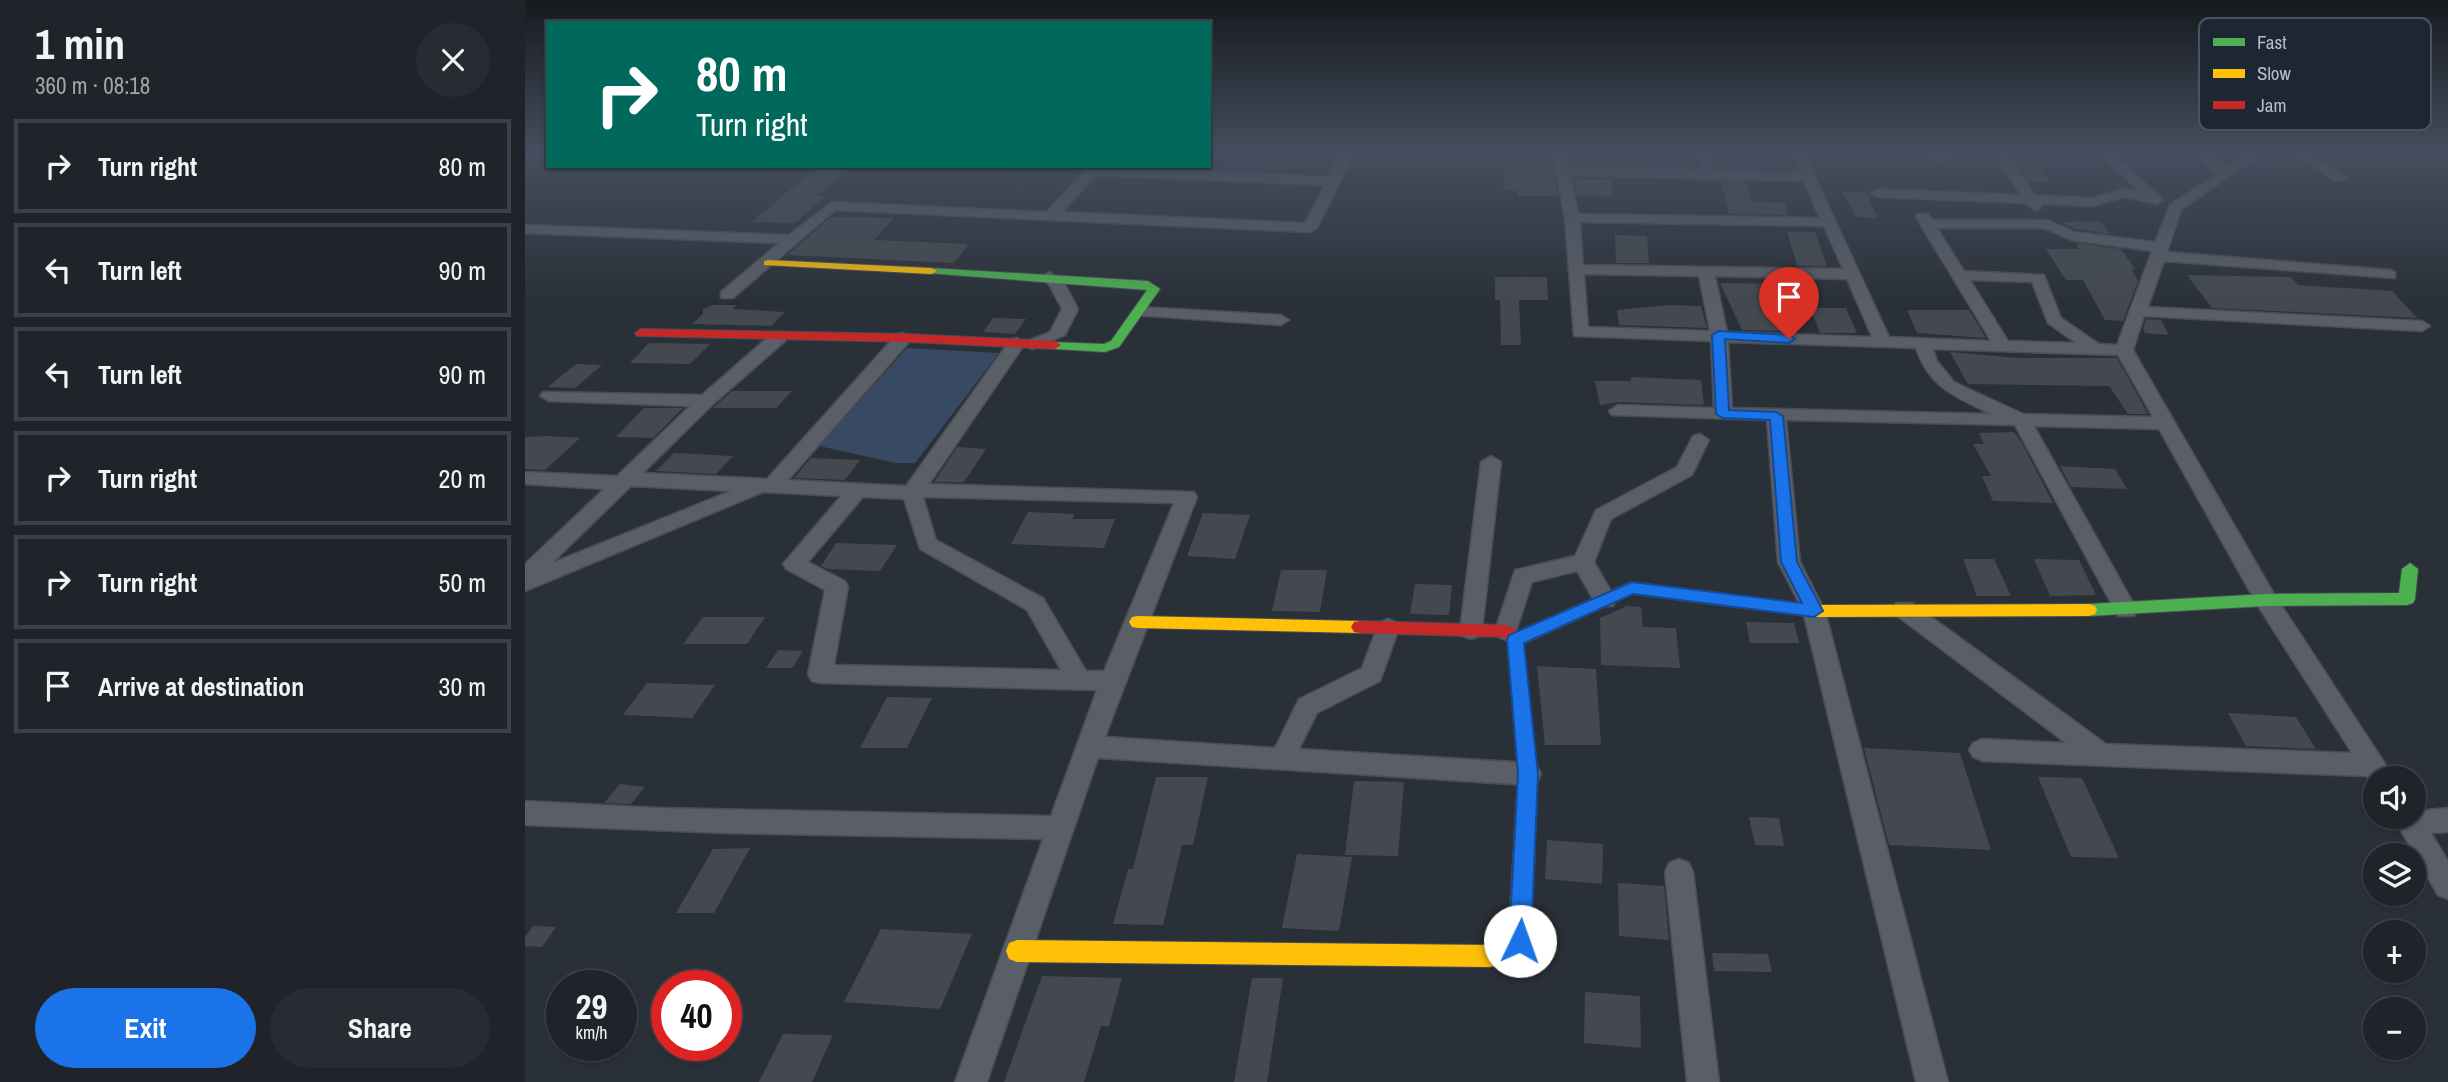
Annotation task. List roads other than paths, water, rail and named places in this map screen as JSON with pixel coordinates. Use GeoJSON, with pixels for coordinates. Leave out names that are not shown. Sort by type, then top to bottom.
{"type":"FeatureCollection","features":[{"type":"Feature","properties":{"kind":"street"},"geometry":{"type":"LineString","coordinates":[[1052,215],[1063,203]]}},
{"type":"Feature","properties":{"kind":"street"},"geometry":{"type":"LineString","coordinates":[[727,295],[756,268],[768,263],[829,208],[838,205],[1310,228],[1322,203]]}},
{"type":"Feature","properties":{"kind":"street"},"geometry":{"type":"LineString","coordinates":[[1568,203],[1580,332],[2124,350]]}},
{"type":"Feature","properties":{"kind":"street"},"geometry":{"type":"LineString","coordinates":[[1821,203],[1883,342]]}},
{"type":"Feature","properties":{"kind":"street"},"geometry":{"type":"LineString","coordinates":[[1915,203],[2003,346]]}},
{"type":"Feature","properties":{"kind":"street"},"geometry":{"type":"LineString","coordinates":[[2034,203],[2047,224]]}},
{"type":"Feature","properties":{"kind":"street"},"geometry":{"type":"LineString","coordinates":[[2160,203],[2172,215]]}},
{"type":"Feature","properties":{"kind":"street"},"geometry":{"type":"LineString","coordinates":[[2182,203],[2175,208],[2172,215],[2124,350],[2266,600],[2374,766]]}},
{"type":"Feature","properties":{"kind":"street"},"geometry":{"type":"LineString","coordinates":[[1571,218],[1829,222]]}},
{"type":"Feature","properties":{"kind":"street"},"geometry":{"type":"LineString","coordinates":[[1928,225],[2047,224],[2071,236],[2159,252],[2390,275]]}},
{"type":"Feature","properties":{"kind":"street"},"geometry":{"type":"LineString","coordinates":[[525,229],[792,239]]}},
{"type":"Feature","properties":{"kind":"street"},"geometry":{"type":"LineString","coordinates":[[641,333],[903,338],[1105,348],[1115,344],[1153,295],[1154,289],[1148,285],[1049,277],[768,263]]}},
{"type":"Feature","properties":{"kind":"street"},"geometry":{"type":"LineString","coordinates":[[1575,269],[1852,274]]}},
{"type":"Feature","properties":{"kind":"street"},"geometry":{"type":"LineString","coordinates":[[1706,271],[1719,335],[1723,414]]}},
{"type":"Feature","properties":{"kind":"street"},"geometry":{"type":"LineString","coordinates":[[1959,275],[2038,278],[2054,320],[2095,349]]}},
{"type":"Feature","properties":{"kind":"street"},"geometry":{"type":"LineString","coordinates":[[913,492],[1025,344],[1057,335],[1070,309],[1058,284],[1049,277]]}},
{"type":"Feature","properties":{"kind":"street"},"geometry":{"type":"LineString","coordinates":[[2138,311],[2422,327]]}},
{"type":"Feature","properties":{"kind":"street"},"geometry":{"type":"LineString","coordinates":[[1140,313],[1280,320]]}},
{"type":"Feature","properties":{"kind":"street"},"geometry":{"type":"LineString","coordinates":[[525,577],[706,401],[779,337]]}},
{"type":"Feature","properties":{"kind":"street"},"geometry":{"type":"LineString","coordinates":[[525,583],[766,486],[903,338]]}},
{"type":"Feature","properties":{"kind":"street"},"geometry":{"type":"LineString","coordinates":[[1923,345],[1929,362],[1948,386],[2022,421],[2126,610]]}},
{"type":"Feature","properties":{"kind":"street"},"geometry":{"type":"LineString","coordinates":[[549,396],[706,401]]}},
{"type":"Feature","properties":{"kind":"street"},"geometry":{"type":"LineString","coordinates":[[1618,411],[2165,423]]}},
{"type":"Feature","properties":{"kind":"street"},"geometry":{"type":"LineString","coordinates":[[1776,416],[1789,562],[1814,611],[1932,1082]]}},
{"type":"Feature","properties":{"kind":"street"},"geometry":{"type":"LineString","coordinates":[[1583,562],[1603,515],[1685,471],[1700,440]]}},
{"type":"Feature","properties":{"kind":"street"},"geometry":{"type":"LineString","coordinates":[[1471,630],[1491,462]]}},
{"type":"Feature","properties":{"kind":"street"},"geometry":{"type":"LineString","coordinates":[[525,478],[913,492],[1187,497],[1160,557],[1138,622],[1112,681],[971,1082]]}},
{"type":"Feature","properties":{"kind":"street"},"geometry":{"type":"LineString","coordinates":[[858,490],[794,564],[837,587],[820,674],[1112,681]]}},
{"type":"Feature","properties":{"kind":"street"},"geometry":{"type":"LineString","coordinates":[[913,492],[927,544],[1035,604],[1079,680]]}},
{"type":"Feature","properties":{"kind":"street"},"geometry":{"type":"LineString","coordinates":[[1583,562],[1605,600]]}},
{"type":"Feature","properties":{"kind":"street"},"geometry":{"type":"LineString","coordinates":[[1017,951],[1489,956],[1506,953],[1520,941],[1528,774],[1511,635],[1524,576],[1583,562]]}},
{"type":"Feature","properties":{"kind":"street"},"geometry":{"type":"LineString","coordinates":[[1138,622],[1471,630],[1511,635],[1632,588],[1814,611],[2126,610],[2266,600],[2407,599],[2410,569]]}},
{"type":"Feature","properties":{"kind":"street"},"geometry":{"type":"LineString","coordinates":[[1904,609],[2102,755]]}},
{"type":"Feature","properties":{"kind":"street"},"geometry":{"type":"LineString","coordinates":[[1282,759],[1308,706],[1373,674],[1388,628]]}},
{"type":"Feature","properties":{"kind":"street"},"geometry":{"type":"LineString","coordinates":[[1091,747],[1528,774]]}},
{"type":"Feature","properties":{"kind":"street"},"geometry":{"type":"LineString","coordinates":[[1982,750],[2363,771]]}},
{"type":"Feature","properties":{"kind":"street"},"geometry":{"type":"LineString","coordinates":[[525,813],[780,825],[928,824],[1062,828]]}},
{"type":"Feature","properties":{"kind":"street"},"geometry":{"type":"LineString","coordinates":[[2426,820],[2448,820]]}},
{"type":"Feature","properties":{"kind":"street"},"geometry":{"type":"LineString","coordinates":[[2413,829],[2448,886]]}},
{"type":"Feature","properties":{"kind":"street"},"geometry":{"type":"LineString","coordinates":[[1679,872],[1703,1082]]}},
{"type":"Feature","properties":{"kind":"water"},"geometry":{"type":"Polygon","coordinates":[[[907,348],[999,353],[915,463],[896,463],[819,446],[907,348]]]}}]}
